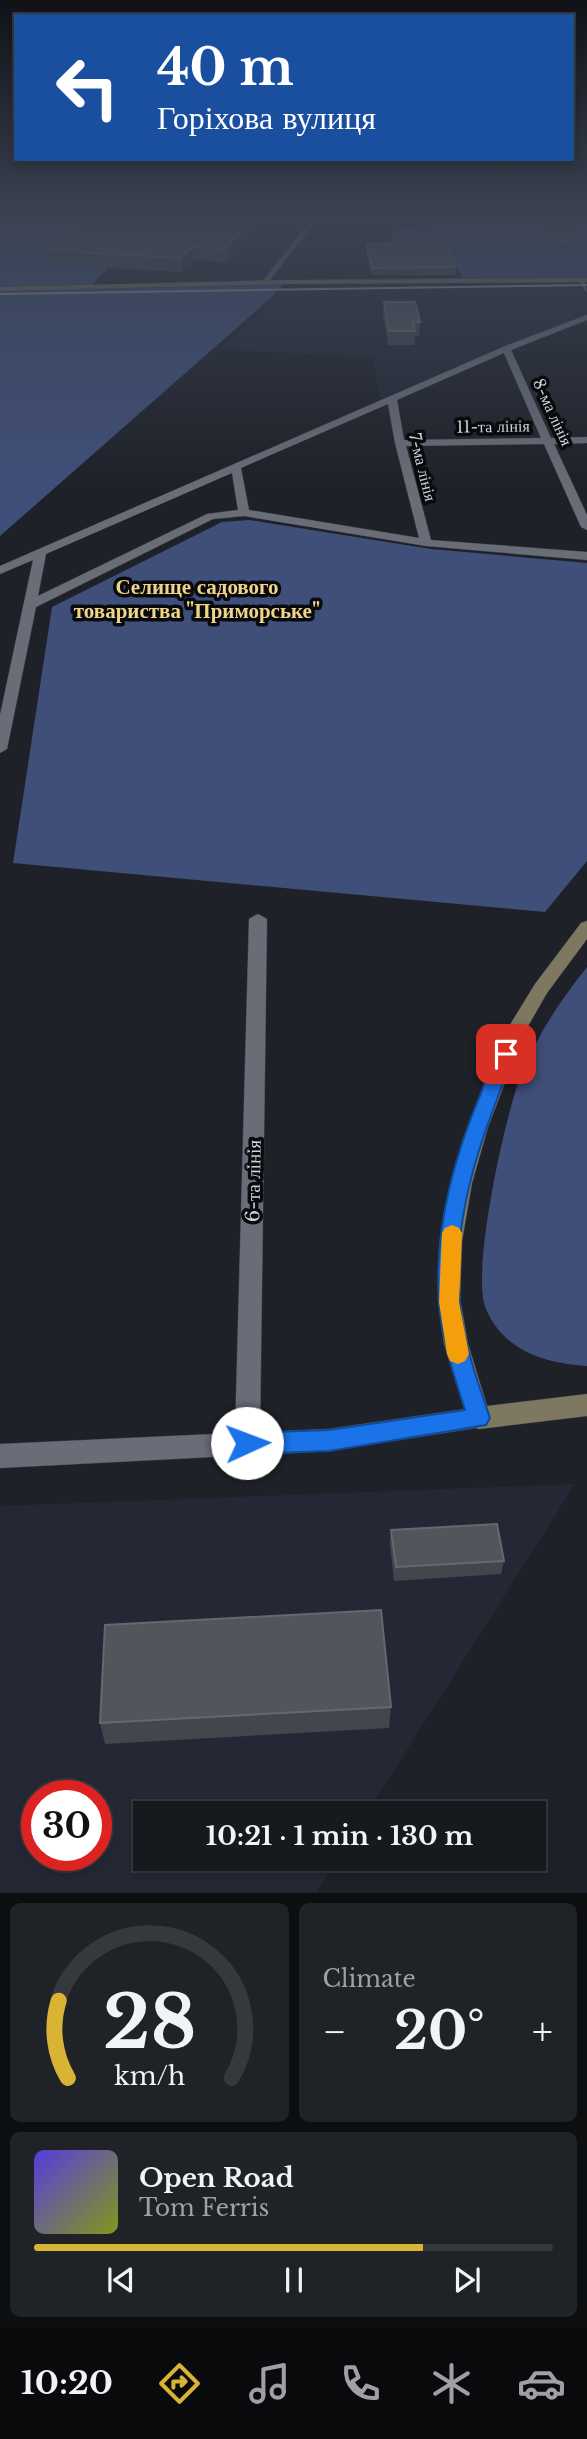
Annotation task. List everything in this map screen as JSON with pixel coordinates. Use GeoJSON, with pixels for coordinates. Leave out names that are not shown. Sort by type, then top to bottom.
{"type":"FeatureCollection","features":[{"type":"Feature","properties":{"kind":"street"},"geometry":{"type":"LineString","coordinates":[[0,570],[506,349],[587,317]]}},
{"type":"Feature","properties":{"kind":"street","name":"8-ма лінія"},"geometry":{"type":"LineString","coordinates":[[506,349],[587,527]]}},
{"type":"Feature","properties":{"kind":"street","name":"7-ма лінія"},"geometry":{"type":"LineString","coordinates":[[392,399],[400,443],[426,543]]}},
{"type":"Feature","properties":{"kind":"street","name":"11-та лінія"},"geometry":{"type":"LineString","coordinates":[[400,443],[587,440]]}},
{"type":"Feature","properties":{"kind":"street"},"geometry":{"type":"LineString","coordinates":[[236,467],[244,513]]}},
{"type":"Feature","properties":{"kind":"street"},"geometry":{"type":"LineString","coordinates":[[30,605],[211,516],[244,513],[426,543],[587,556]]}},
{"type":"Feature","properties":{"kind":"street"},"geometry":{"type":"LineString","coordinates":[[0,749],[41,552]]}},
{"type":"Feature","properties":{"kind":"street","name":"6-та лінія"},"geometry":{"type":"LineString","coordinates":[[247,1443],[258,919]]}},
{"type":"Feature","properties":{"kind":"street"},"geometry":{"type":"LineString","coordinates":[[478,1418],[457,1352],[449,1302],[449,1248],[462,1178],[485,1105],[517,1029],[556,965],[587,927]]}},
{"type":"Feature","properties":{"kind":"street"},"geometry":{"type":"LineString","coordinates":[[0,1456],[329,1440],[587,1405]]}},
{"type":"Feature","properties":{"kind":"shaded area"},"geometry":{"type":"Polygon","coordinates":[[[0,308],[259,308],[0,536],[0,308]]]}},
{"type":"Feature","properties":{"kind":"shaded area"},"geometry":{"type":"Polygon","coordinates":[[[264,308],[587,308],[587,313],[380,399],[373,358],[221,349],[264,308]]]}},
{"type":"Feature","properties":{"kind":"shaded area"},"geometry":{"type":"Polygon","coordinates":[[[249,520],[431,549],[587,563],[587,861],[545,912],[13,863],[52,607],[222,522],[249,520]]]}},
{"type":"Feature","properties":{"kind":"shaded area"},"geometry":{"type":"Polygon","coordinates":[[[587,967],[586,1366],[541,1358],[515,1345],[494,1323],[486,1309],[482,1290],[486,1228],[492,1191],[516,1090],[544,1029],[587,967]]]}},
{"type":"Feature","properties":{"kind":"shaded area"},"geometry":{"type":"Polygon","coordinates":[[[575,1484],[375,1801],[133,1801],[133,1871],[330,1871],[316,1893],[0,1893],[0,1506],[575,1484]]]}},
{"type":"Feature","properties":{"kind":"building"},"geometry":{"type":"Polygon","coordinates":[[[385,308],[417,308],[420,322],[413,322],[415,331],[389,331],[385,308]]]}},
{"type":"Feature","properties":{"kind":"building"},"geometry":{"type":"Polygon","coordinates":[[[497,1524],[504,1561],[396,1567],[391,1530],[497,1524]]]}},
{"type":"Feature","properties":{"kind":"building"},"geometry":{"type":"Polygon","coordinates":[[[381,1610],[391,1707],[100,1723],[105,1625],[381,1610]]]}},
{"type":"Feature","properties":{"kind":"slow traffic"},"geometry":{"type":"LineString","coordinates":[[452,1233],[449,1248],[449,1302],[458,1354]]}},
{"type":"Feature","properties":{"kind":"district","name":"Селище садового товариства \"Приморське\""},"geometry":{"type":"Point","coordinates":[197,599]}},
{"type":"Feature","properties":{"kind":"route"},"geometry":{"type":"LineString","coordinates":[[247,1443],[329,1440],[478,1418],[457,1352],[449,1302],[449,1248],[462,1178],[485,1105],[506,1054]]}}]}
